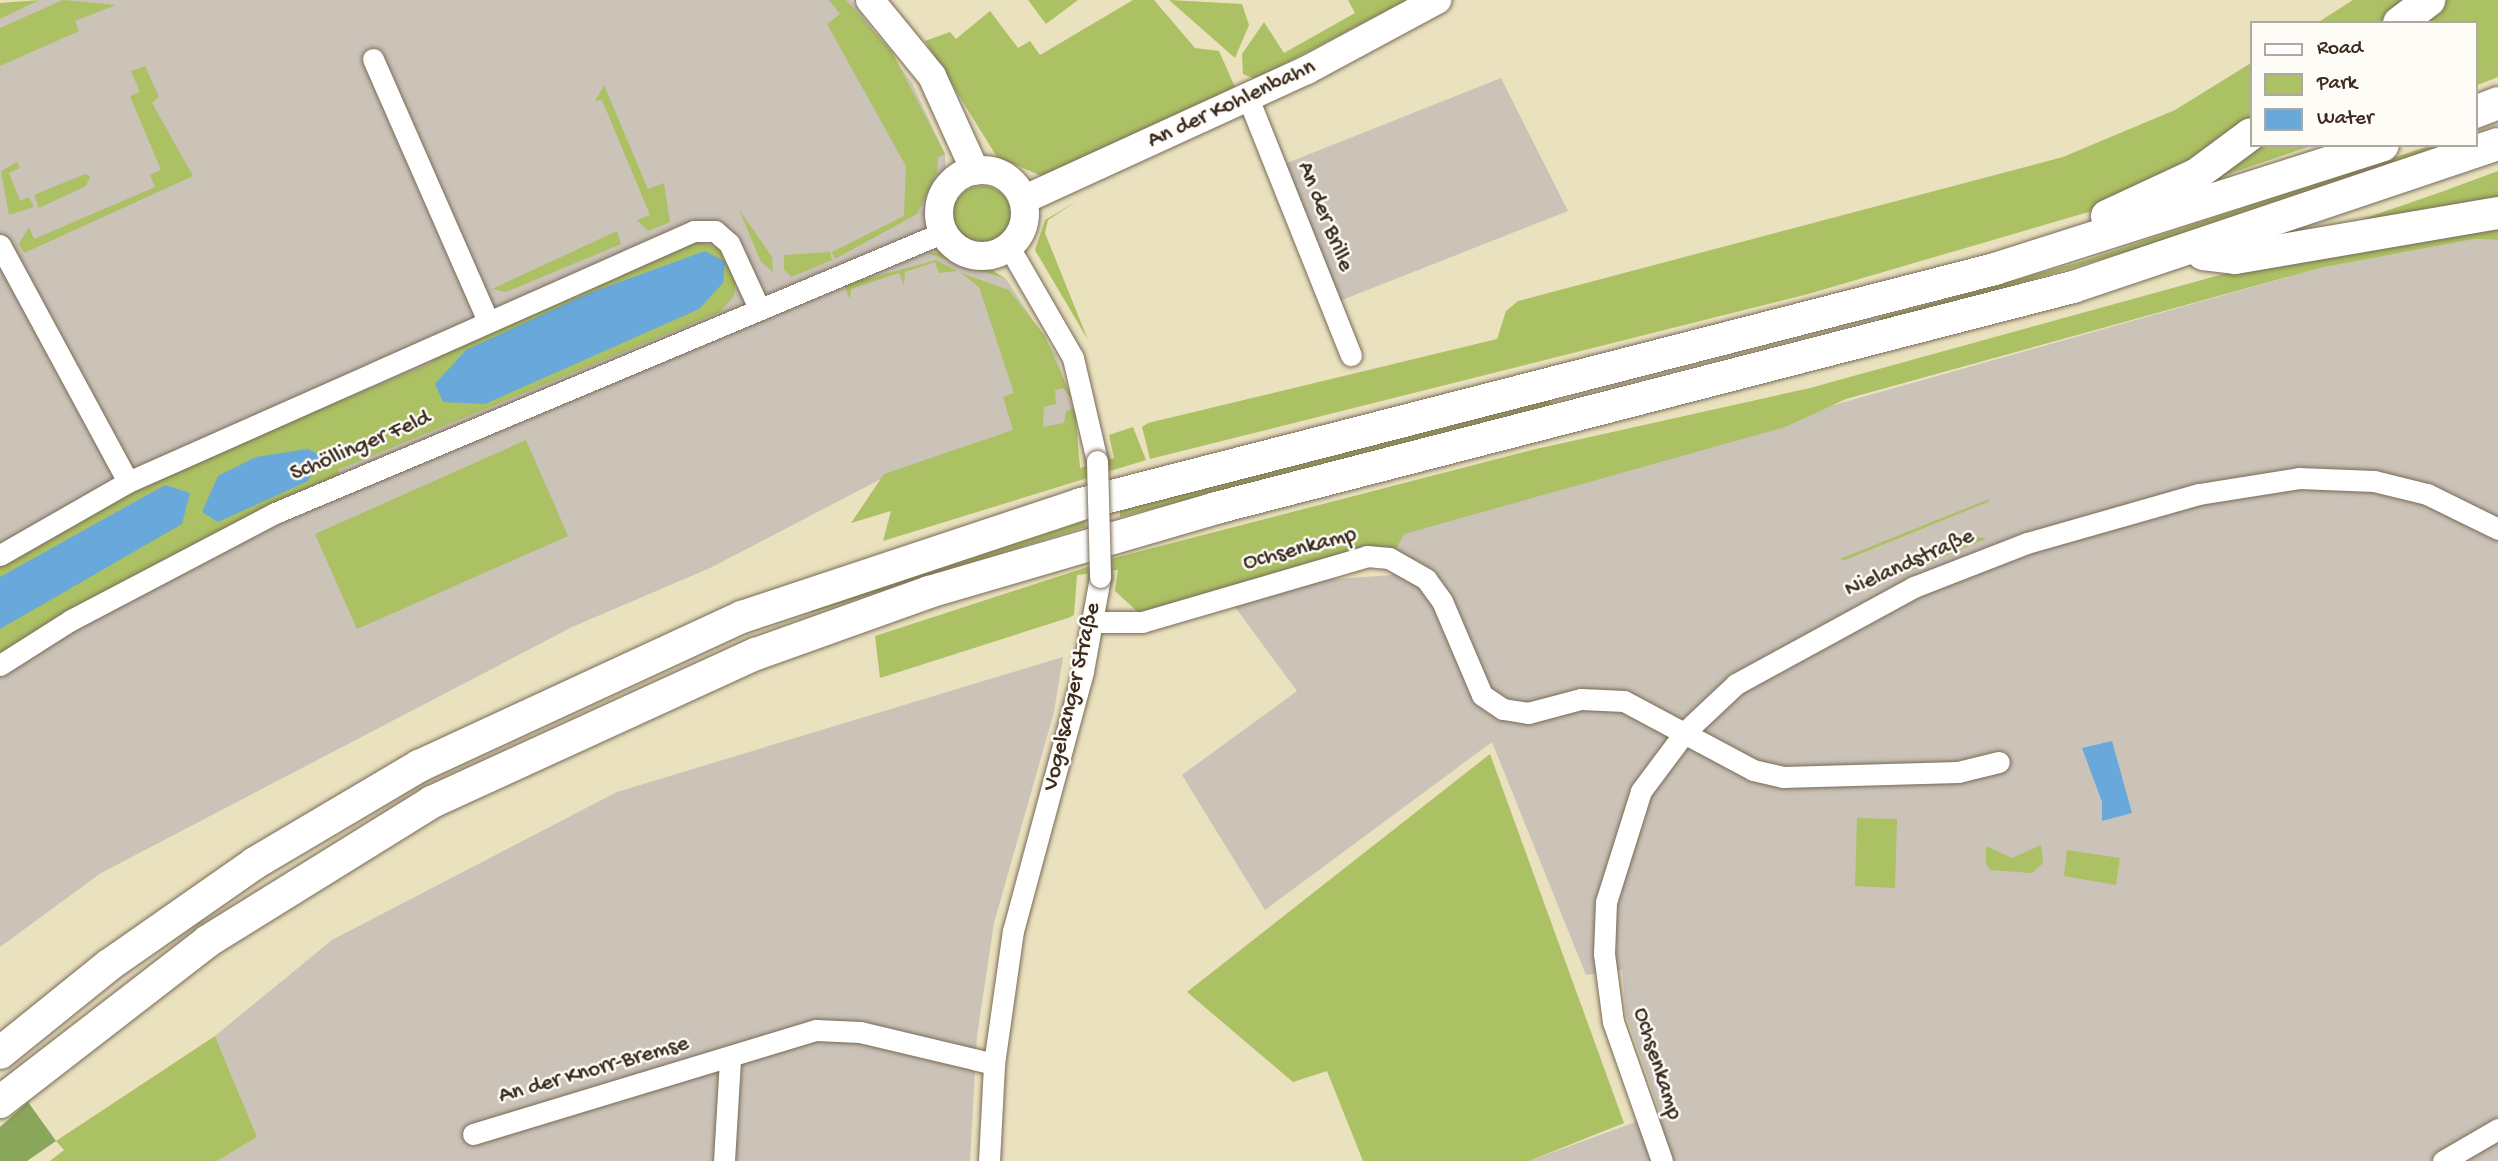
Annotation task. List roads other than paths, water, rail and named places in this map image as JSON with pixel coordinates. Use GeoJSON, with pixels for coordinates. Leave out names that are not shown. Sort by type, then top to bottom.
{"type":"FeatureCollection","features":[{"type":"Feature","properties":{"kind":"highway"},"geometry":{"type":"LineString","coordinates":[[2402,21],[2429,0]]}},
{"type":"Feature","properties":{"kind":"highway"},"geometry":{"type":"LineString","coordinates":[[2477,111],[2498,103]]}},
{"type":"Feature","properties":{"kind":"highway"},"geometry":{"type":"LineString","coordinates":[[1996,269],[2158,195],[2250,135]]}},
{"type":"Feature","properties":{"kind":"highway"},"geometry":{"type":"LineString","coordinates":[[0,1102],[208,941],[432,802],[756,654],[929,592],[1121,534],[1878,341],[2186,252],[2498,144]]}},
{"type":"Feature","properties":{"kind":"highway"},"geometry":{"type":"LineString","coordinates":[[0,1053],[109,965],[255,863],[407,773],[568,692],[742,617],[1081,504],[1996,269],[2377,147]]}},
{"type":"Feature","properties":{"kind":"highway"},"geometry":{"type":"LineString","coordinates":[[2186,252],[2235,258],[2364,231],[2498,213]]}},
{"type":"Feature","properties":{"kind":"main road"},"geometry":{"type":"LineString","coordinates":[[870,0],[932,76],[966,175]]}},
{"type":"Feature","properties":{"kind":"main road","name":"An der Kohlenbahn"},"geometry":{"type":"LineString","coordinates":[[1023,200],[1248,98],[1437,0]]}},
{"type":"Feature","properties":{"kind":"main road"},"geometry":{"type":"LineString","coordinates":[[966,175],[1007,179],[1023,200],[1022,229],[1009,247],[976,256],[944,232],[940,209],[966,175]]}},
{"type":"Feature","properties":{"kind":"street"},"geometry":{"type":"LineString","coordinates":[[373,58],[487,319]]}},
{"type":"Feature","properties":{"kind":"street","name":"An der Brille"},"geometry":{"type":"LineString","coordinates":[[1248,98],[1351,355]]}},
{"type":"Feature","properties":{"kind":"street"},"geometry":{"type":"LineString","coordinates":[[0,555],[128,482],[487,319],[706,230],[729,243],[758,306]]}},
{"type":"Feature","properties":{"kind":"street","name":"Schöllinger Feld"},"geometry":{"type":"LineString","coordinates":[[0,665],[82,614],[275,513],[758,306],[944,232]]}},
{"type":"Feature","properties":{"kind":"street"},"geometry":{"type":"LineString","coordinates":[[0,244],[128,482]]}},
{"type":"Feature","properties":{"kind":"street","name":"Vogelsanger Straße"},"geometry":{"type":"LineString","coordinates":[[989,1161],[994,1064],[1013,931],[1094,622],[1100,577],[1097,461],[1073,358],[1009,247]]}},
{"type":"Feature","properties":{"kind":"street","name":"Nielandstraße"},"geometry":{"type":"LineString","coordinates":[[1685,732],[1736,684],[1914,587],[2129,510],[2327,477],[2427,494],[2498,529]]}},
{"type":"Feature","properties":{"kind":"street","name":"Ochsenkamp"},"geometry":{"type":"LineString","coordinates":[[1094,622],[1142,622],[1367,556],[1389,558],[1426,579],[1442,601],[1491,704],[1528,713],[1611,699],[1635,704],[1685,732],[1633,807],[1604,920],[1613,1021],[1662,1161]]}},
{"type":"Feature","properties":{"kind":"street"},"geometry":{"type":"LineString","coordinates":[[1685,732],[1753,770],[1783,777],[1958,772],[1999,762]]}},
{"type":"Feature","properties":{"kind":"street","name":"An der Knorr-Bremse"},"geometry":{"type":"LineString","coordinates":[[473,1134],[836,1028],[994,1064]]}},
{"type":"Feature","properties":{"kind":"street"},"geometry":{"type":"LineString","coordinates":[[724,1161],[730,1059]]}},
{"type":"Feature","properties":{"kind":"street"},"geometry":{"type":"LineString","coordinates":[[2443,1161],[2498,1129]]}},
{"type":"Feature","properties":{"kind":"water"},"geometry":{"type":"Polygon","coordinates":[[[705,251],[725,262],[723,283],[699,309],[485,404],[443,402],[435,384],[466,350],[587,294],[705,251]]]}},
{"type":"Feature","properties":{"kind":"water"},"geometry":{"type":"Polygon","coordinates":[[[308,449],[322,456],[308,481],[218,522],[202,512],[218,476],[256,457],[308,449]]]}},
{"type":"Feature","properties":{"kind":"water"},"geometry":{"type":"Polygon","coordinates":[[[165,485],[190,493],[182,524],[0,629],[0,577],[165,485]]]}},
{"type":"Feature","properties":{"kind":"water"},"geometry":{"type":"Polygon","coordinates":[[[2112,741],[2132,813],[2102,821],[2102,802],[2082,748],[2112,741]]]}}]}
